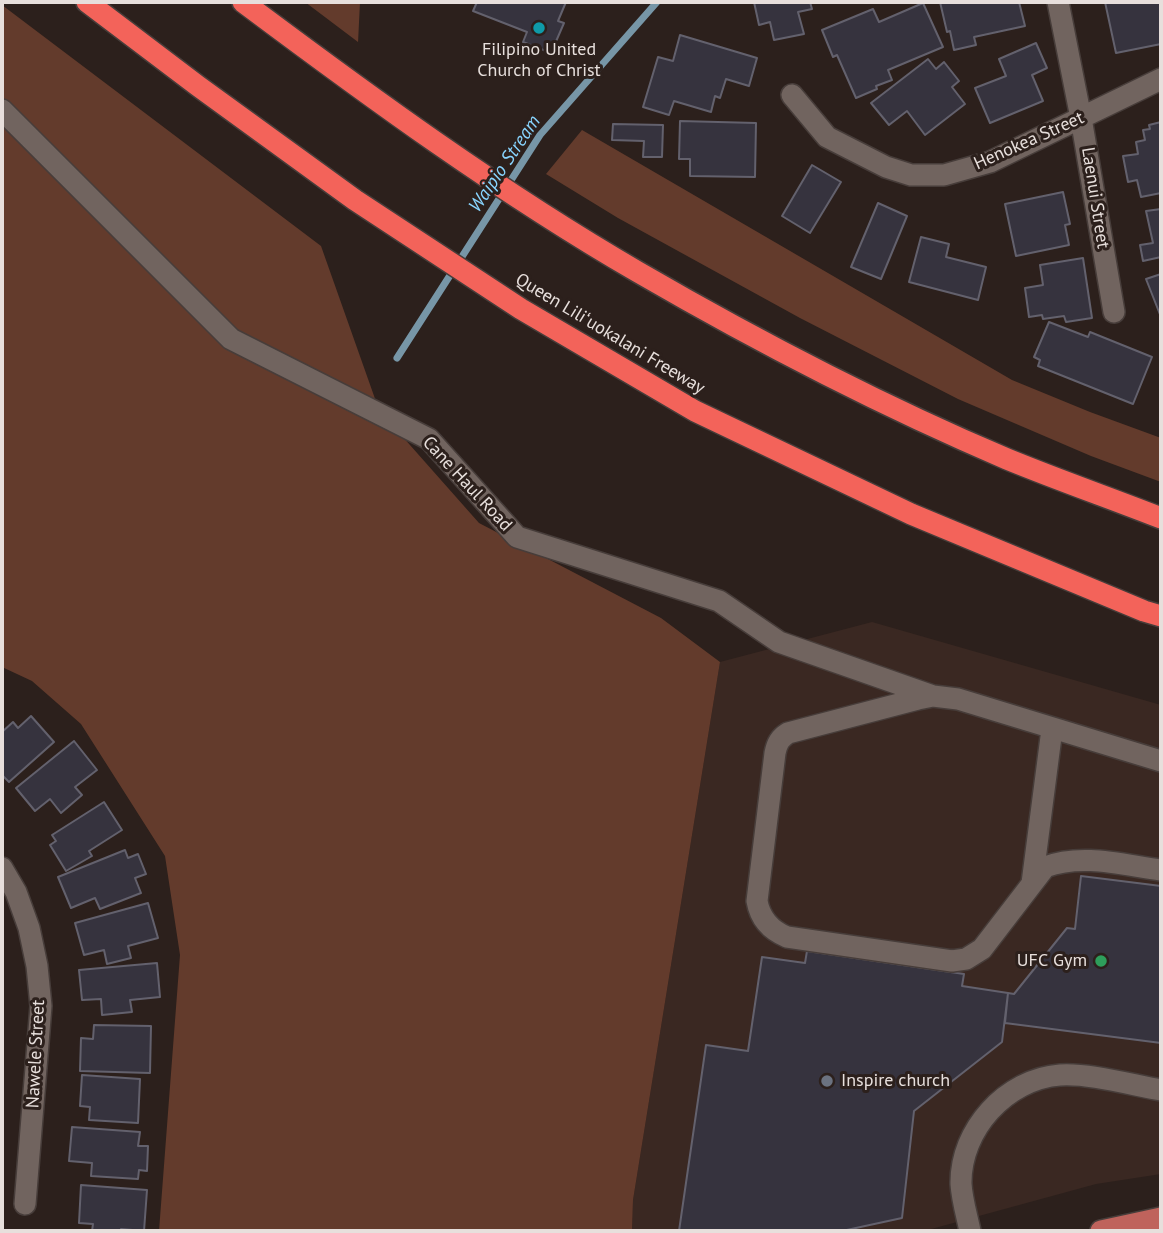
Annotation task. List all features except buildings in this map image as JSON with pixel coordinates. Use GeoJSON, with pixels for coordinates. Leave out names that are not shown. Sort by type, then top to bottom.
{"type":"FeatureCollection","features":[{"type":"Feature","properties":{"kind":"highway"},"geometry":{"type":"LineString","coordinates":[[76,2],[198,86]]}},
{"type":"Feature","properties":{"kind":"highway","name":"Queen Liliʻuokalani Freeway"},"geometry":{"type":"LineString","coordinates":[[87,2],[355,200],[521,309],[707,417],[911,514],[1161,616]]}},
{"type":"Feature","properties":{"kind":"highway"},"geometry":{"type":"LineString","coordinates":[[243,2],[408,123],[555,221],[733,326],[874,399],[1008,459],[1161,518]]}},
{"type":"Feature","properties":{"kind":"highway"},"geometry":{"type":"LineString","coordinates":[[251,2],[296,41]]}},
{"type":"Feature","properties":{"kind":"main road"},"geometry":{"type":"LineString","coordinates":[[1101,1231],[1161,1218]]}},
{"type":"Feature","properties":{"kind":"street","name":"Laenui Street"},"geometry":{"type":"LineString","coordinates":[[1058,2],[1082,118],[1114,312]]}},
{"type":"Feature","properties":{"kind":"street","name":"Henokea Street"},"geometry":{"type":"LineString","coordinates":[[792,95],[827,138],[886,167],[911,175],[944,175],[990,162],[1161,79]]}},
{"type":"Feature","properties":{"kind":"street","name":"Cane Haul Road"},"geometry":{"type":"LineString","coordinates":[[2,110],[231,340],[429,439],[517,537],[719,601],[779,642],[933,696]]}},
{"type":"Feature","properties":{"kind":"street"},"geometry":{"type":"LineString","coordinates":[[1161,761],[958,699],[933,696],[797,730],[781,737],[777,743],[757,894],[758,907],[763,918],[775,932],[787,937],[952,961],[972,956],[982,949],[1045,867],[1059,862],[1091,860],[1161,870]]}},
{"type":"Feature","properties":{"kind":"street"},"geometry":{"type":"LineString","coordinates":[[1032,883],[1052,729]]}},
{"type":"Feature","properties":{"kind":"street","name":"Nawele Street"},"geometry":{"type":"LineString","coordinates":[[2,868],[16,892],[29,928],[37,966],[41,1006],[25,1204]]}},
{"type":"Feature","properties":{"kind":"street"},"geometry":{"type":"LineString","coordinates":[[970,1231],[961,1183],[966,1149],[988,1111],[1013,1092],[1035,1080],[1060,1075],[1090,1077],[1161,1090]]}},
{"type":"Feature","properties":{"kind":"shaded area"},"geometry":{"type":"Polygon","coordinates":[[[305,2],[360,2],[358,43],[358,42],[305,2]]]}},
{"type":"Feature","properties":{"kind":"shaded area"},"geometry":{"type":"Polygon","coordinates":[[[2,5],[321,246],[379,410],[479,523],[661,618],[720,662],[633,1200],[632,1231],[159,1231],[180,955],[165,856],[81,724],[32,681],[2,667],[2,5]]]}},
{"type":"Feature","properties":{"kind":"shaded area"},"geometry":{"type":"Polygon","coordinates":[[[582,130],[1012,380],[1161,438],[1161,482],[1091,456],[958,399],[800,318],[618,218],[546,174],[582,130]]]}},
{"type":"Feature","properties":{"kind":"shaded area"},"geometry":{"type":"Polygon","coordinates":[[[872,622],[1161,705],[1161,1174],[1096,1184],[924,1231],[632,1231],[633,1200],[720,662],[872,622]]]}},
{"type":"Feature","properties":{"kind":"waterway","name":"Waipio Stream"},"geometry":{"type":"LineString","coordinates":[[397,358],[540,135],[657,2]]}},
{"type":"Feature","properties":{"kind":"place","name":"Filipino United Church of Christ"},"geometry":{"type":"Point","coordinates":[539,28]}},
{"type":"Feature","properties":{"kind":"place","name":"UFC Gym"},"geometry":{"type":"Point","coordinates":[1101,961]}},
{"type":"Feature","properties":{"kind":"place","name":"Inspire church"},"geometry":{"type":"Point","coordinates":[827,1081]}}]}
